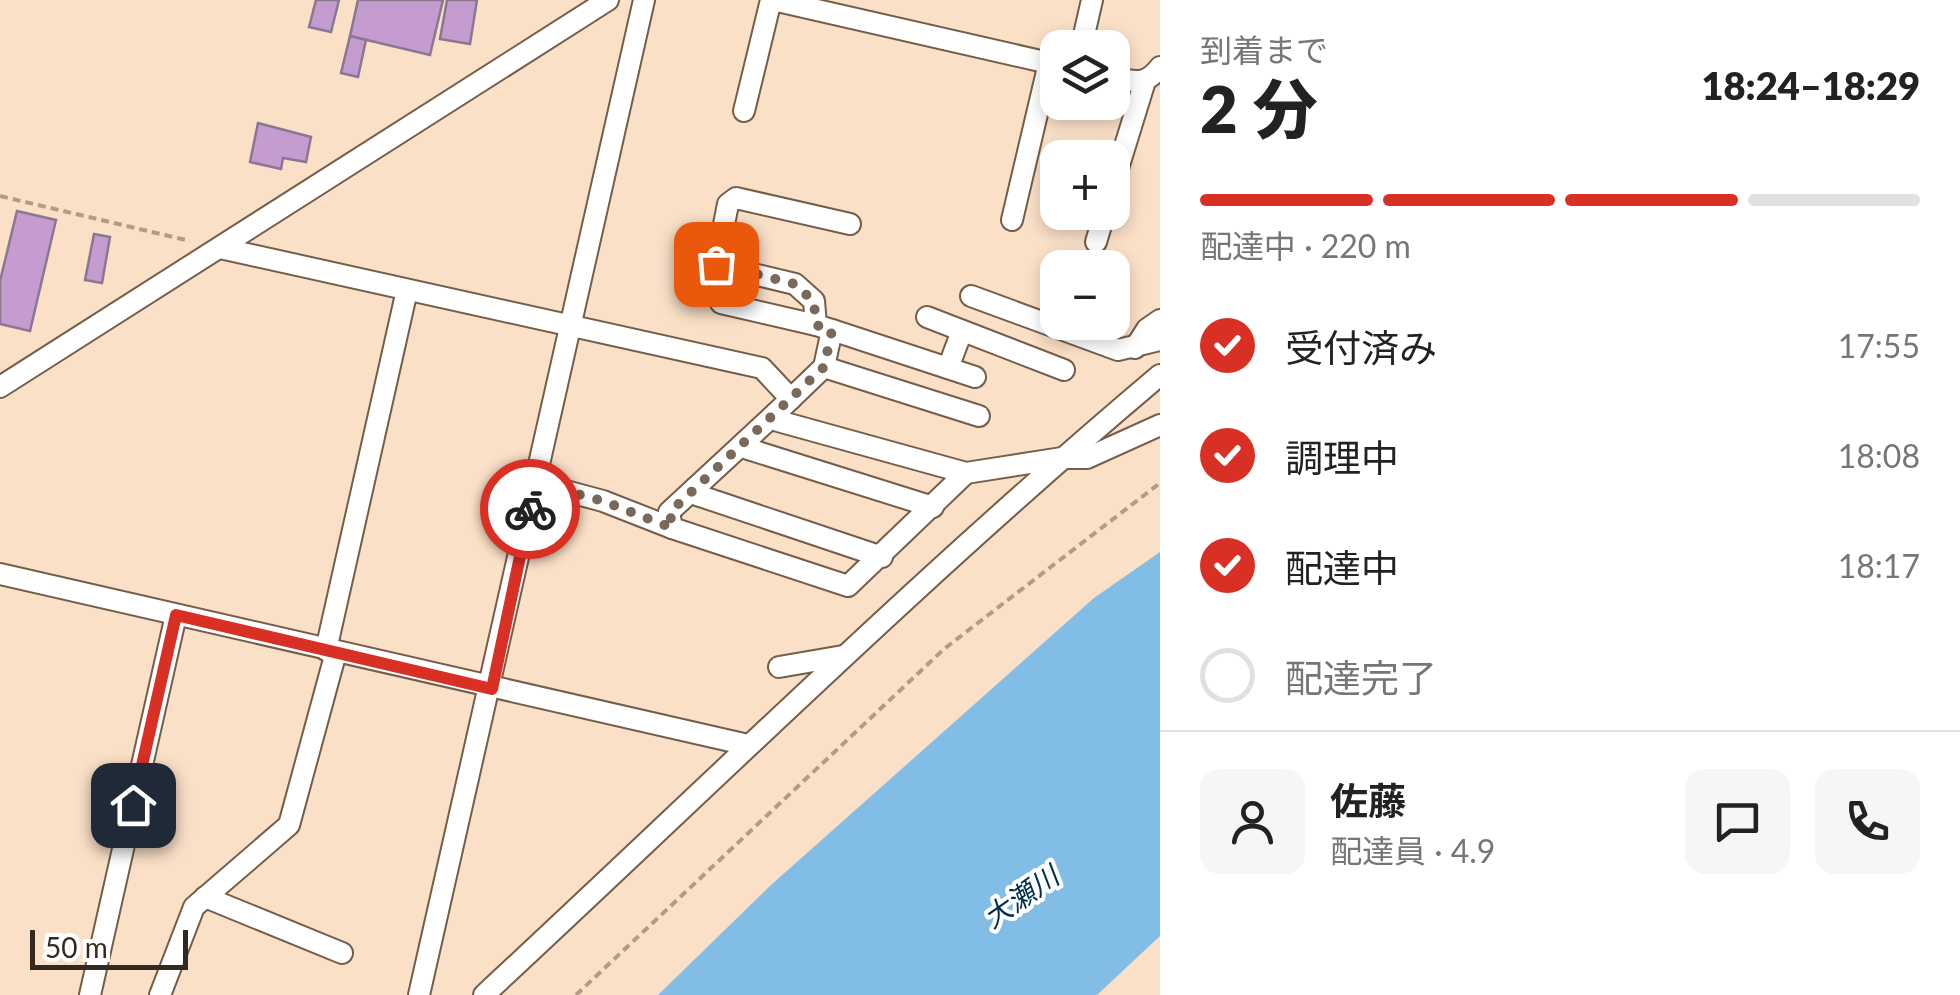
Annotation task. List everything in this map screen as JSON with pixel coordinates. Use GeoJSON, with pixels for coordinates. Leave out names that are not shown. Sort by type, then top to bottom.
{"type":"FeatureCollection","features":[{"type":"Feature","properties":{"kind":"street"},"geometry":{"type":"LineString","coordinates":[[0,387],[608,0]]}},
{"type":"Feature","properties":{"kind":"street"},"geometry":{"type":"LineString","coordinates":[[419,995],[492,689],[644,0]]}},
{"type":"Feature","properties":{"kind":"street"},"geometry":{"type":"LineString","coordinates":[[744,111],[772,0],[1040,61]]}},
{"type":"Feature","properties":{"kind":"street"},"geometry":{"type":"LineString","coordinates":[[1086,30],[1092,0]]}},
{"type":"Feature","properties":{"kind":"street"},"geometry":{"type":"LineString","coordinates":[[1129,140],[1152,74]]}},
{"type":"Feature","properties":{"kind":"street"},"geometry":{"type":"LineString","coordinates":[[1012,220],[1040,113]]}},
{"type":"Feature","properties":{"kind":"street"},"geometry":{"type":"LineString","coordinates":[[672,528],[670,512],[824,367],[824,328],[814,302],[795,284],[716,264],[728,204],[736,198],[850,224]]}},
{"type":"Feature","properties":{"kind":"street"},"geometry":{"type":"LineString","coordinates":[[1096,242],[1100,230]]}},
{"type":"Feature","properties":{"kind":"street"},"geometry":{"type":"LineString","coordinates":[[220,248],[762,368],[784,406]]}},
{"type":"Feature","properties":{"kind":"street"},"geometry":{"type":"LineString","coordinates":[[160,995],[194,907],[289,824],[331,651],[407,290]]}},
{"type":"Feature","properties":{"kind":"street"},"geometry":{"type":"LineString","coordinates":[[970,296],[1118,350],[1160,340]]}},
{"type":"Feature","properties":{"kind":"street"},"geometry":{"type":"LineString","coordinates":[[722,303],[824,328],[975,377]]}},
{"type":"Feature","properties":{"kind":"street"},"geometry":{"type":"LineString","coordinates":[[927,317],[1064,370]]}},
{"type":"Feature","properties":{"kind":"street"},"geometry":{"type":"LineString","coordinates":[[1134,348],[1146,328],[1160,320]]}},
{"type":"Feature","properties":{"kind":"street"},"geometry":{"type":"LineString","coordinates":[[948,368],[962,331]]}},
{"type":"Feature","properties":{"kind":"street"},"geometry":{"type":"LineString","coordinates":[[824,367],[979,416]]}},
{"type":"Feature","properties":{"kind":"street"},"geometry":{"type":"LineString","coordinates":[[484,995],[845,656],[1062,458],[1160,375]]}},
{"type":"Feature","properties":{"kind":"street"},"geometry":{"type":"LineString","coordinates":[[784,406],[778,421],[966,474],[1062,458],[1087,458],[1160,425]]}},
{"type":"Feature","properties":{"kind":"street"},"geometry":{"type":"LineString","coordinates":[[745,442],[748,450],[932,506]]}},
{"type":"Feature","properties":{"kind":"street"},"geometry":{"type":"LineString","coordinates":[[536,483],[603,501],[848,586],[882,558],[966,474]]}},
{"type":"Feature","properties":{"kind":"street"},"geometry":{"type":"LineString","coordinates":[[695,488],[696,495],[882,558]]}},
{"type":"Feature","properties":{"kind":"street"},"geometry":{"type":"LineString","coordinates":[[0,574],[748,745]]}},
{"type":"Feature","properties":{"kind":"street"},"geometry":{"type":"LineString","coordinates":[[90,995],[176,615]]}},
{"type":"Feature","properties":{"kind":"street"},"geometry":{"type":"LineString","coordinates":[[779,667],[845,656]]}},
{"type":"Feature","properties":{"kind":"street"},"geometry":{"type":"LineString","coordinates":[[205,897],[342,954]]}},
{"type":"Feature","properties":{"kind":"path"},"geometry":{"type":"LineString","coordinates":[[0,196],[220,248]]}},
{"type":"Feature","properties":{"kind":"path"},"geometry":{"type":"LineString","coordinates":[[576,995],[944,649],[1160,483]]}},
{"type":"Feature","properties":{"kind":"water","name":"大瀬川"},"geometry":{"type":"Polygon","coordinates":[[[1160,552],[1160,936],[1097,995],[658,995],[771,885],[1094,598],[1160,552]]]}},
{"type":"Feature","properties":{"kind":"building"},"geometry":{"type":"Polygon","coordinates":[[[316,0],[339,0],[331,32],[309,27],[316,0]]]}},
{"type":"Feature","properties":{"kind":"building"},"geometry":{"type":"Polygon","coordinates":[[[358,0],[443,0],[430,55],[350,36],[358,0]]]}},
{"type":"Feature","properties":{"kind":"building"},"geometry":{"type":"Polygon","coordinates":[[[447,0],[477,0],[470,44],[440,39],[447,0]]]}},
{"type":"Feature","properties":{"kind":"building"},"geometry":{"type":"Polygon","coordinates":[[[350,36],[366,40],[358,77],[341,73],[350,36]]]}},
{"type":"Feature","properties":{"kind":"building"},"geometry":{"type":"Polygon","coordinates":[[[258,123],[311,137],[306,162],[283,158],[281,169],[250,162],[258,123]]]}},
{"type":"Feature","properties":{"kind":"building"},"geometry":{"type":"Polygon","coordinates":[[[17,211],[56,220],[30,331],[0,324],[0,281],[17,211]]]}},
{"type":"Feature","properties":{"kind":"building"},"geometry":{"type":"Polygon","coordinates":[[[94,234],[110,237],[102,283],[85,280],[94,234]]]}},
{"type":"Feature","properties":{"kind":"way so far"},"geometry":{"type":"LineString","coordinates":[[530,509],[536,483],[603,501],[672,528],[670,512],[824,367],[832,330],[816,325],[814,302],[795,284],[716,264]]}},
{"type":"Feature","properties":{"kind":"route"},"geometry":{"type":"LineString","coordinates":[[133,805],[176,615],[492,689],[530,509]]}}]}
